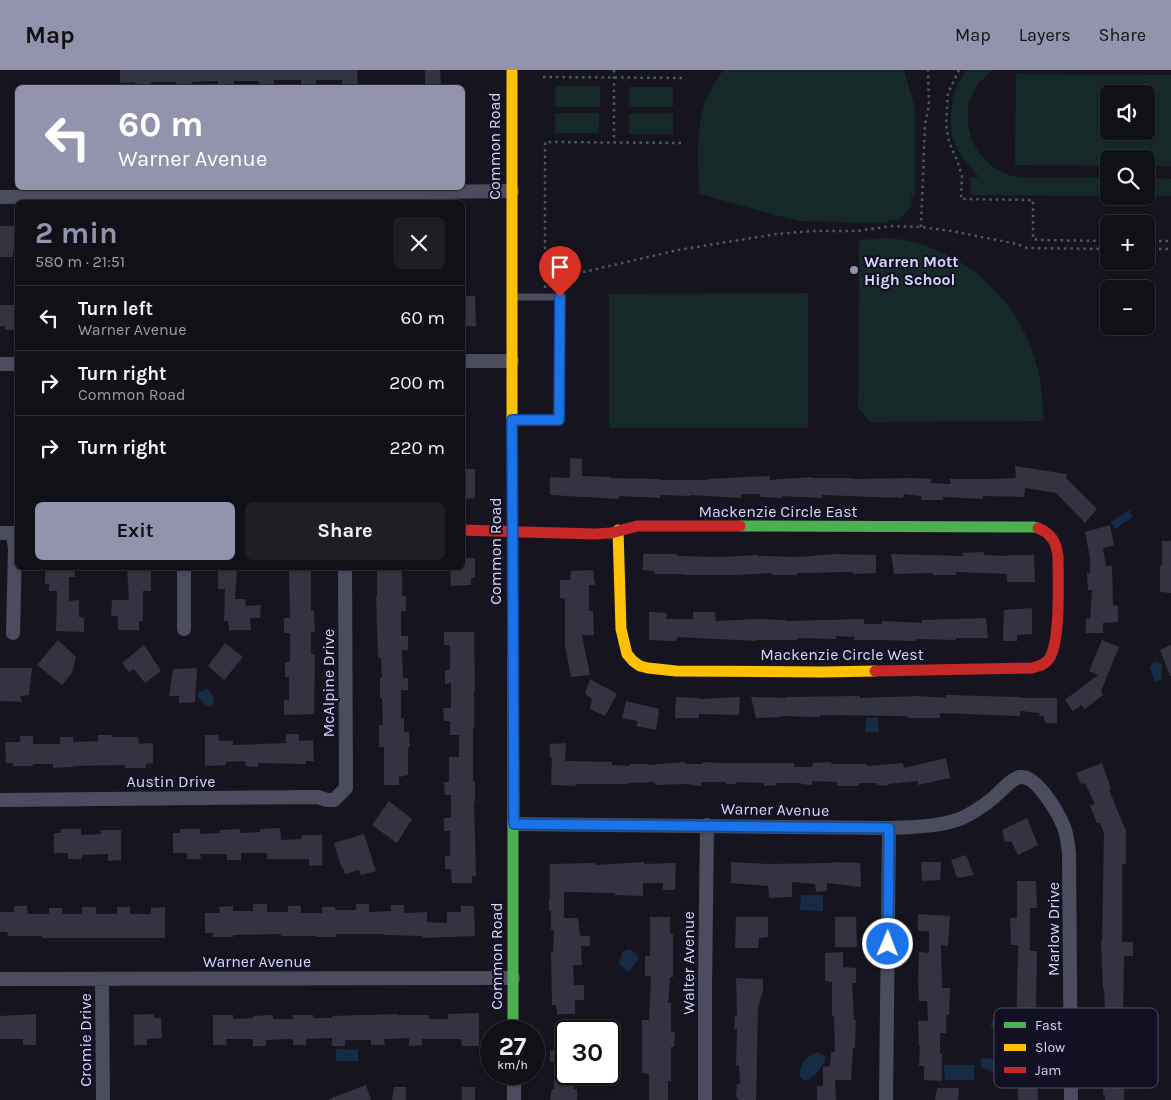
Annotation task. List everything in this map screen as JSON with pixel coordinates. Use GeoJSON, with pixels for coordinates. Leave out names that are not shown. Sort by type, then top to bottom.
{"type":"FeatureCollection","features":[{"type":"Feature","properties":{"kind":"street","name":"Common Road"},"geometry":{"type":"LineString","coordinates":[[512,70],[513,1020]]}},
{"type":"Feature","properties":{"kind":"street"},"geometry":{"type":"LineString","coordinates":[[0,197],[512,191]]}},
{"type":"Feature","properties":{"kind":"street"},"geometry":{"type":"LineString","coordinates":[[465,361],[512,361]]}},
{"type":"Feature","properties":{"kind":"street"},"geometry":{"type":"LineString","coordinates":[[0,364],[15,364]]}},
{"type":"Feature","properties":{"kind":"street","name":"Mackenzie Circle East"},"geometry":{"type":"LineString","coordinates":[[465,530],[536,534],[604,534],[637,526],[647,526],[1034,527],[1044,531]]}},
{"type":"Feature","properties":{"kind":"street","name":"Mackenzie Circle West"},"geometry":{"type":"LineString","coordinates":[[618,530],[621,629],[627,654],[632,662],[648,668],[676,671],[824,672],[1032,668],[1042,665],[1049,658],[1057,626],[1057,545],[1052,536],[1044,531]]}},
{"type":"Feature","properties":{"kind":"street"},"geometry":{"type":"LineString","coordinates":[[10,533],[14,549],[13,633]]}},
{"type":"Feature","properties":{"kind":"street"},"geometry":{"type":"LineString","coordinates":[[184,570],[184,629]]}},
{"type":"Feature","properties":{"kind":"street","name":"McAlpine Drive"},"geometry":{"type":"LineString","coordinates":[[340,796],[346,788],[345,570]]}},
{"type":"Feature","properties":{"kind":"street","name":"Warner Avenue"},"geometry":{"type":"LineString","coordinates":[[514,824],[889,828],[925,826],[966,816],[992,799],[1015,778],[1022,776]]}},
{"type":"Feature","properties":{"kind":"street","name":"Marlow Drive"},"geometry":{"type":"LineString","coordinates":[[1022,776],[1030,779],[1049,800],[1064,827],[1067,839],[1070,890],[1070,1008]]}},
{"type":"Feature","properties":{"kind":"street","name":"Austin Drive"},"geometry":{"type":"LineString","coordinates":[[0,800],[318,797],[334,800],[340,796]]}},
{"type":"Feature","properties":{"kind":"street","name":"Walter Avenue"},"geometry":{"type":"LineString","coordinates":[[705,1100],[707,825]]}},
{"type":"Feature","properties":{"kind":"street"},"geometry":{"type":"LineString","coordinates":[[886,1100],[889,828]]}},
{"type":"Feature","properties":{"kind":"street","name":"Warner Avenue"},"geometry":{"type":"LineString","coordinates":[[0,979],[513,978]]}},
{"type":"Feature","properties":{"kind":"street","name":"Cromie Drive"},"geometry":{"type":"LineString","coordinates":[[102,979],[103,1100]]}},
{"type":"Feature","properties":{"kind":"street"},"geometry":{"type":"LineString","coordinates":[[514,1085],[514,1100]]}},
{"type":"Feature","properties":{"kind":"lane"},"geometry":{"type":"LineString","coordinates":[[512,297],[560,297],[559,420],[512,420]]}},
{"type":"Feature","properties":{"kind":"path"},"geometry":{"type":"LineString","coordinates":[[614,70],[614,142]]}},
{"type":"Feature","properties":{"kind":"path"},"geometry":{"type":"LineString","coordinates":[[921,227],[925,125],[929,105],[928,70]]}},
{"type":"Feature","properties":{"kind":"path"},"geometry":{"type":"LineString","coordinates":[[959,70],[948,93],[946,124],[949,142],[962,176],[961,199],[1033,200],[1033,239],[1100,241]]}},
{"type":"Feature","properties":{"kind":"path"},"geometry":{"type":"LineString","coordinates":[[543,77],[685,78]]}},
{"type":"Feature","properties":{"kind":"path"},"geometry":{"type":"LineString","coordinates":[[545,297],[545,142],[685,143]]}},
{"type":"Feature","properties":{"kind":"path"},"geometry":{"type":"LineString","coordinates":[[545,281],[678,250],[777,234],[811,231],[857,231],[892,226],[951,231],[1018,244],[1027,248],[1100,249]]}},
{"type":"Feature","properties":{"kind":"path"},"geometry":{"type":"LineString","coordinates":[[1155,241],[1171,241]]}},
{"type":"Feature","properties":{"kind":"path"},"geometry":{"type":"LineString","coordinates":[[1155,249],[1171,249]]}},
{"type":"Feature","properties":{"kind":"green space"},"geometry":{"type":"Polygon","coordinates":[[[723,70],[904,70],[915,109],[915,196],[911,196],[912,206],[898,220],[887,221],[886,223],[798,221],[699,194],[698,145],[703,109],[710,90],[723,70]]]}},
{"type":"Feature","properties":{"kind":"green space"},"geometry":{"type":"Polygon","coordinates":[[[967,70],[992,70],[976,87],[968,110],[970,134],[981,156],[990,164],[1005,174],[1022,178],[1100,178],[1100,196],[971,195],[970,178],[979,177],[958,150],[952,137],[952,105],[954,93],[967,70]]]}},
{"type":"Feature","properties":{"kind":"green space"},"geometry":{"type":"Polygon","coordinates":[[[1016,74],[1171,75],[1171,166],[1155,166],[1155,150],[1100,150],[1100,166],[1015,165],[1016,74]]]}},
{"type":"Feature","properties":{"kind":"green space"},"geometry":{"type":"Polygon","coordinates":[[[555,86],[600,86],[600,107],[555,107],[555,86]]]}},
{"type":"Feature","properties":{"kind":"green space"},"geometry":{"type":"Polygon","coordinates":[[[629,87],[673,87],[673,107],[629,107],[629,87]]]}},
{"type":"Feature","properties":{"kind":"green space"},"geometry":{"type":"Polygon","coordinates":[[[555,113],[599,113],[599,133],[555,133],[555,113]]]}},
{"type":"Feature","properties":{"kind":"green space"},"geometry":{"type":"Polygon","coordinates":[[[673,113],[673,134],[629,134],[629,114],[673,113]]]}},
{"type":"Feature","properties":{"kind":"green space"},"geometry":{"type":"Polygon","coordinates":[[[1155,178],[1171,179],[1171,196],[1155,196],[1155,178]]]}},
{"type":"Feature","properties":{"kind":"green space"},"geometry":{"type":"Polygon","coordinates":[[[887,238],[913,242],[940,251],[962,263],[981,277],[998,294],[1013,312],[1025,333],[1034,356],[1040,380],[1044,421],[870,422],[858,408],[859,240],[887,238]]]}},
{"type":"Feature","properties":{"kind":"green space"},"geometry":{"type":"Polygon","coordinates":[[[808,293],[808,428],[609,428],[609,294],[808,293]]]}},
{"type":"Feature","properties":{"kind":"water"},"geometry":{"type":"Polygon","coordinates":[[[1129,510],[1133,517],[1115,529],[1111,522],[1129,510]]]}},
{"type":"Feature","properties":{"kind":"water"},"geometry":{"type":"Polygon","coordinates":[[[1158,662],[1162,665],[1161,680],[1155,682],[1150,668],[1153,663],[1158,662]]]}},
{"type":"Feature","properties":{"kind":"water"},"geometry":{"type":"Polygon","coordinates":[[[207,689],[212,694],[214,700],[214,705],[210,707],[205,705],[198,697],[198,692],[207,689]]]}},
{"type":"Feature","properties":{"kind":"water"},"geometry":{"type":"Polygon","coordinates":[[[866,718],[878,718],[879,732],[865,732],[866,718]]]}},
{"type":"Feature","properties":{"kind":"water"},"geometry":{"type":"Polygon","coordinates":[[[801,895],[823,895],[823,911],[800,910],[801,895]]]}},
{"type":"Feature","properties":{"kind":"water"},"geometry":{"type":"Polygon","coordinates":[[[630,949],[639,958],[629,972],[619,964],[622,952],[630,949]]]}},
{"type":"Feature","properties":{"kind":"water"},"geometry":{"type":"Polygon","coordinates":[[[994,1020],[994,1030],[991,1027],[994,1020]]]}},
{"type":"Feature","properties":{"kind":"water"},"geometry":{"type":"Polygon","coordinates":[[[336,1049],[358,1050],[358,1061],[336,1061],[336,1049]]]}},
{"type":"Feature","properties":{"kind":"water"},"geometry":{"type":"Polygon","coordinates":[[[818,1052],[826,1057],[815,1075],[804,1081],[800,1077],[802,1064],[810,1056],[818,1052]]]}},
{"type":"Feature","properties":{"kind":"water"},"geometry":{"type":"Polygon","coordinates":[[[981,1058],[994,1059],[994,1071],[981,1068],[981,1058]]]}},
{"type":"Feature","properties":{"kind":"water"},"geometry":{"type":"Polygon","coordinates":[[[944,1065],[974,1065],[974,1080],[945,1080],[944,1065]]]}},
{"type":"Feature","properties":{"kind":"building"},"geometry":{"type":"Polygon","coordinates":[[[120,70],[357,70],[358,85],[342,85],[342,80],[316,80],[316,85],[301,85],[301,80],[274,80],[274,85],[259,85],[259,81],[234,81],[234,85],[218,85],[218,81],[192,82],[192,85],[176,85],[176,82],[151,82],[151,85],[135,85],[135,82],[120,83],[120,70]]]}},
{"type":"Feature","properties":{"kind":"building"},"geometry":{"type":"Polygon","coordinates":[[[425,70],[440,70],[441,85],[425,85],[425,70]]]}},
{"type":"Feature","properties":{"kind":"building"},"geometry":{"type":"Polygon","coordinates":[[[0,226],[15,226],[15,250],[13,250],[13,257],[0,257],[0,226]]]}},
{"type":"Feature","properties":{"kind":"building"},"geometry":{"type":"Polygon","coordinates":[[[465,296],[475,296],[476,326],[465,326],[465,296]]]}},
{"type":"Feature","properties":{"kind":"building"},"geometry":{"type":"Polygon","coordinates":[[[0,305],[15,305],[15,330],[5,330],[5,326],[0,326],[0,305]]]}},
{"type":"Feature","properties":{"kind":"building"},"geometry":{"type":"Polygon","coordinates":[[[570,458],[582,459],[582,476],[660,480],[707,480],[770,476],[770,480],[812,477],[852,479],[911,478],[931,479],[931,483],[950,484],[950,479],[1016,478],[1015,466],[1067,474],[1066,478],[1097,509],[1085,523],[1056,493],[1025,488],[1024,497],[983,496],[983,499],[943,497],[943,500],[922,500],[921,496],[904,494],[903,498],[822,495],[822,498],[782,496],[783,498],[761,497],[760,494],[741,494],[741,498],[660,495],[660,498],[619,496],[619,499],[550,495],[550,477],[570,478],[570,458]]]}},
{"type":"Feature","properties":{"kind":"building"},"geometry":{"type":"Polygon","coordinates":[[[465,469],[475,469],[475,498],[465,499],[465,469]]]}},
{"type":"Feature","properties":{"kind":"building"},"geometry":{"type":"Polygon","coordinates":[[[1110,525],[1114,545],[1103,548],[1106,566],[1112,566],[1113,605],[1118,606],[1118,622],[1103,623],[1103,633],[1086,633],[1086,619],[1090,619],[1092,590],[1088,590],[1087,573],[1090,573],[1090,558],[1085,532],[1110,525]]]}},
{"type":"Feature","properties":{"kind":"building"},"geometry":{"type":"Polygon","coordinates":[[[1162,541],[1171,541],[1171,593],[1160,592],[1162,541]]]}},
{"type":"Feature","properties":{"kind":"building"},"geometry":{"type":"Polygon","coordinates":[[[984,552],[984,555],[1034,555],[1035,582],[1007,582],[1007,574],[956,572],[956,575],[933,575],[933,573],[894,574],[891,554],[963,556],[963,553],[984,552]]]}},
{"type":"Feature","properties":{"kind":"building"},"geometry":{"type":"Polygon","coordinates":[[[643,554],[722,557],[758,555],[799,557],[834,554],[876,555],[876,573],[797,573],[797,575],[773,575],[772,573],[736,575],[655,574],[654,571],[643,570],[643,554]]]}},
{"type":"Feature","properties":{"kind":"building"},"geometry":{"type":"Polygon","coordinates":[[[465,558],[475,558],[475,578],[471,578],[471,585],[451,586],[450,570],[465,570],[465,558]]]}},
{"type":"Feature","properties":{"kind":"building"},"geometry":{"type":"Polygon","coordinates":[[[45,570],[75,570],[75,577],[69,577],[69,601],[79,600],[79,617],[84,618],[84,632],[56,631],[57,591],[49,591],[49,584],[45,584],[45,570]]]}},
{"type":"Feature","properties":{"kind":"building"},"geometry":{"type":"Polygon","coordinates":[[[127,570],[151,570],[151,591],[143,591],[143,621],[139,621],[139,630],[118,630],[118,616],[111,616],[112,600],[129,600],[127,570]]]}},
{"type":"Feature","properties":{"kind":"building"},"geometry":{"type":"Polygon","coordinates":[[[218,570],[237,570],[235,599],[245,599],[246,606],[261,605],[260,618],[250,618],[251,630],[229,630],[228,621],[224,621],[225,589],[218,589],[218,570]]]}},
{"type":"Feature","properties":{"kind":"building"},"geometry":{"type":"Polygon","coordinates":[[[289,570],[311,570],[311,610],[314,611],[315,632],[311,632],[311,654],[315,654],[314,714],[284,715],[284,700],[289,700],[289,677],[285,677],[285,662],[290,662],[290,633],[284,633],[284,618],[290,618],[289,570]]]}},
{"type":"Feature","properties":{"kind":"building"},"geometry":{"type":"Polygon","coordinates":[[[377,570],[402,570],[402,596],[406,596],[406,611],[401,611],[401,636],[408,636],[408,650],[402,650],[403,678],[408,678],[408,690],[401,690],[401,718],[404,718],[404,732],[409,732],[410,747],[408,747],[408,775],[399,777],[399,785],[384,785],[384,747],[379,747],[379,725],[383,725],[382,698],[380,698],[381,658],[378,658],[377,570]]]}},
{"type":"Feature","properties":{"kind":"building"},"geometry":{"type":"Polygon","coordinates":[[[593,570],[595,585],[589,585],[589,611],[593,611],[594,635],[582,635],[590,675],[571,677],[565,645],[565,599],[560,598],[560,580],[570,580],[571,571],[593,570]]]}},
{"type":"Feature","properties":{"kind":"building"},"geometry":{"type":"Polygon","coordinates":[[[1032,608],[1032,634],[1017,635],[1017,641],[1003,641],[1004,610],[1032,608]]]}},
{"type":"Feature","properties":{"kind":"building"},"geometry":{"type":"Polygon","coordinates":[[[649,612],[667,613],[666,619],[693,619],[693,612],[715,612],[716,621],[864,619],[864,624],[882,624],[882,621],[922,623],[922,620],[986,618],[988,638],[956,638],[956,640],[916,639],[916,641],[854,640],[854,637],[836,636],[836,639],[797,638],[797,640],[757,641],[677,637],[677,641],[649,640],[649,612]]]}},
{"type":"Feature","properties":{"kind":"building"},"geometry":{"type":"Polygon","coordinates":[[[444,632],[474,632],[473,781],[475,781],[476,876],[472,876],[472,883],[452,883],[451,869],[445,869],[445,856],[450,856],[450,831],[444,831],[444,818],[451,818],[451,795],[445,795],[444,782],[449,782],[449,757],[459,757],[459,735],[450,735],[450,721],[444,721],[443,708],[451,708],[451,683],[445,684],[445,670],[450,670],[450,645],[444,645],[444,632]]]}},
{"type":"Feature","properties":{"kind":"building"},"geometry":{"type":"Polygon","coordinates":[[[58,640],[76,657],[72,673],[62,685],[37,665],[58,640]]]}},
{"type":"Feature","properties":{"kind":"building"},"geometry":{"type":"Polygon","coordinates":[[[1102,640],[1119,647],[1101,691],[1103,695],[1085,709],[1081,705],[1073,711],[1065,700],[1098,675],[1089,671],[1102,640]]]}},
{"type":"Feature","properties":{"kind":"building"},"geometry":{"type":"Polygon","coordinates":[[[225,643],[243,657],[224,680],[208,666],[225,643]]]}},
{"type":"Feature","properties":{"kind":"building"},"geometry":{"type":"Polygon","coordinates":[[[144,645],[161,671],[145,683],[134,669],[129,672],[122,663],[144,645]]]}},
{"type":"Feature","properties":{"kind":"building"},"geometry":{"type":"Polygon","coordinates":[[[1171,645],[1171,676],[1170,676],[1160,650],[1171,645]]]}},
{"type":"Feature","properties":{"kind":"building"},"geometry":{"type":"Polygon","coordinates":[[[0,668],[32,668],[29,695],[20,696],[22,702],[0,701],[0,668]]]}},
{"type":"Feature","properties":{"kind":"building"},"geometry":{"type":"Polygon","coordinates":[[[197,668],[195,702],[179,703],[179,696],[169,696],[173,669],[197,668]]]}},
{"type":"Feature","properties":{"kind":"building"},"geometry":{"type":"Polygon","coordinates":[[[590,679],[617,694],[605,716],[590,709],[592,699],[585,694],[590,679]]]}},
{"type":"Feature","properties":{"kind":"building"},"geometry":{"type":"Polygon","coordinates":[[[946,695],[1057,698],[1057,723],[1045,723],[1044,716],[1039,716],[1040,713],[1020,711],[1020,716],[940,713],[940,718],[820,715],[820,717],[780,716],[756,718],[751,697],[860,696],[860,698],[919,696],[946,698],[946,695]]]}},
{"type":"Feature","properties":{"kind":"building"},"geometry":{"type":"Polygon","coordinates":[[[676,697],[700,699],[740,697],[739,715],[699,714],[699,718],[675,718],[676,697]]]}},
{"type":"Feature","properties":{"kind":"building"},"geometry":{"type":"Polygon","coordinates":[[[626,701],[659,709],[656,730],[636,726],[638,721],[622,718],[626,701]]]}},
{"type":"Feature","properties":{"kind":"building"},"geometry":{"type":"Polygon","coordinates":[[[286,734],[299,734],[299,741],[313,740],[314,761],[306,761],[306,764],[258,763],[258,767],[246,766],[245,761],[226,762],[226,765],[205,766],[205,735],[218,735],[219,741],[233,741],[233,745],[286,743],[286,734]]]}},
{"type":"Feature","properties":{"kind":"building"},"geometry":{"type":"Polygon","coordinates":[[[98,735],[138,737],[139,744],[153,743],[153,763],[146,764],[146,768],[125,768],[125,765],[53,768],[53,764],[13,766],[13,763],[6,763],[5,742],[20,742],[20,736],[33,736],[33,744],[60,744],[60,737],[73,737],[73,742],[98,741],[98,735]]]}},
{"type":"Feature","properties":{"kind":"building"},"geometry":{"type":"Polygon","coordinates":[[[566,743],[565,761],[612,762],[612,765],[630,766],[630,764],[648,765],[685,762],[685,764],[702,764],[703,762],[794,763],[794,767],[812,767],[813,763],[831,762],[831,764],[867,764],[867,766],[903,763],[904,768],[946,758],[950,778],[918,785],[918,781],[888,784],[887,786],[877,785],[877,783],[859,783],[858,786],[837,786],[837,782],[812,781],[812,785],[777,783],[776,785],[764,786],[764,783],[736,782],[735,784],[726,784],[726,782],[701,782],[701,786],[687,784],[655,785],[655,782],[575,784],[576,786],[551,785],[552,757],[550,757],[550,744],[566,743]]]}},
{"type":"Feature","properties":{"kind":"building"},"geometry":{"type":"Polygon","coordinates":[[[1102,763],[1111,789],[1109,790],[1126,831],[1126,864],[1122,864],[1122,942],[1133,942],[1133,956],[1124,956],[1123,1008],[1105,1008],[1101,942],[1104,833],[1100,823],[1097,823],[1090,806],[1095,804],[1085,783],[1081,784],[1076,773],[1102,763]]]}},
{"type":"Feature","properties":{"kind":"building"},"geometry":{"type":"Polygon","coordinates":[[[389,801],[412,819],[397,843],[372,825],[389,801]]]}},
{"type":"Feature","properties":{"kind":"building"},"geometry":{"type":"Polygon","coordinates":[[[1027,818],[1038,845],[1018,855],[1011,841],[1005,842],[1002,830],[1027,818]]]}},
{"type":"Feature","properties":{"kind":"building"},"geometry":{"type":"Polygon","coordinates":[[[280,828],[281,840],[301,839],[302,835],[322,835],[322,865],[309,866],[309,859],[267,859],[267,853],[241,853],[241,860],[227,860],[227,854],[200,854],[201,859],[187,859],[187,853],[173,853],[173,833],[180,833],[180,829],[200,829],[200,834],[240,829],[240,833],[260,832],[260,829],[280,828]]]}},
{"type":"Feature","properties":{"kind":"building"},"geometry":{"type":"Polygon","coordinates":[[[61,829],[81,829],[81,835],[101,834],[100,830],[121,830],[121,860],[108,861],[108,854],[82,855],[82,859],[68,859],[68,853],[54,853],[54,833],[61,833],[61,829]]]}},
{"type":"Feature","properties":{"kind":"building"},"geometry":{"type":"Polygon","coordinates":[[[364,834],[376,871],[361,875],[359,870],[345,874],[334,843],[364,834]]]}},
{"type":"Feature","properties":{"kind":"building"},"geometry":{"type":"Polygon","coordinates":[[[966,855],[974,875],[957,878],[951,860],[966,855]]]}},
{"type":"Feature","properties":{"kind":"building"},"geometry":{"type":"Polygon","coordinates":[[[644,862],[644,864],[676,863],[675,890],[663,890],[663,883],[643,883],[643,896],[615,895],[615,893],[564,892],[564,918],[578,918],[580,936],[590,936],[590,946],[581,946],[582,965],[573,965],[574,985],[584,985],[584,1000],[575,1000],[575,1014],[557,1014],[556,1005],[552,1005],[551,952],[553,952],[554,930],[551,930],[551,911],[549,911],[550,864],[595,863],[595,865],[644,862]]]}},
{"type":"Feature","properties":{"kind":"building"},"geometry":{"type":"Polygon","coordinates":[[[731,862],[767,864],[860,863],[861,887],[827,883],[827,891],[816,892],[815,884],[792,882],[792,897],[769,898],[768,886],[731,883],[731,862]]]}},
{"type":"Feature","properties":{"kind":"building"},"geometry":{"type":"Polygon","coordinates":[[[921,862],[941,862],[940,880],[922,881],[921,862]]]}},
{"type":"Feature","properties":{"kind":"building"},"geometry":{"type":"Polygon","coordinates":[[[1017,881],[1036,881],[1037,908],[1030,908],[1030,951],[1037,951],[1036,1008],[1017,1008],[1018,945],[1011,945],[1010,918],[1017,918],[1017,881]]]}},
{"type":"Feature","properties":{"kind":"building"},"geometry":{"type":"Polygon","coordinates":[[[253,904],[267,904],[267,912],[288,912],[288,906],[301,906],[301,913],[322,913],[322,907],[335,907],[335,910],[356,910],[356,904],[369,904],[369,912],[391,911],[391,905],[404,905],[404,913],[427,912],[427,922],[447,923],[447,912],[461,912],[461,906],[474,906],[475,936],[423,938],[422,936],[384,934],[336,934],[336,937],[316,937],[281,936],[281,934],[213,937],[213,933],[205,933],[205,913],[220,913],[219,907],[233,906],[233,911],[253,911],[253,904]]]}},
{"type":"Feature","properties":{"kind":"building"},"geometry":{"type":"Polygon","coordinates":[[[14,906],[27,906],[28,914],[49,914],[49,908],[62,908],[62,914],[82,914],[82,907],[96,907],[96,914],[117,914],[117,907],[130,907],[130,914],[151,914],[151,908],[165,907],[165,938],[42,938],[42,936],[8,936],[7,932],[0,932],[0,912],[14,912],[14,906]]]}},
{"type":"Feature","properties":{"kind":"building"},"geometry":{"type":"Polygon","coordinates":[[[918,914],[950,916],[948,946],[941,945],[942,988],[950,988],[949,1015],[946,1015],[946,1033],[940,1033],[942,1081],[924,1080],[924,1066],[919,1066],[918,1021],[928,1021],[927,1001],[919,1001],[919,952],[929,953],[929,931],[918,931],[918,914]]]}},
{"type":"Feature","properties":{"kind":"building"},"geometry":{"type":"Polygon","coordinates":[[[650,917],[670,917],[670,934],[673,934],[673,977],[670,977],[668,1003],[671,1003],[671,1031],[675,1032],[674,1047],[671,1047],[671,1081],[668,1081],[668,1100],[649,1100],[649,1074],[642,1073],[642,1020],[649,1020],[651,976],[645,976],[645,956],[650,956],[650,917]]]}},
{"type":"Feature","properties":{"kind":"building"},"geometry":{"type":"Polygon","coordinates":[[[736,917],[768,917],[768,937],[759,938],[758,948],[735,948],[736,917]]]}},
{"type":"Feature","properties":{"kind":"building"},"geometry":{"type":"Polygon","coordinates":[[[835,917],[856,917],[857,947],[835,947],[835,917]]]}},
{"type":"Feature","properties":{"kind":"building"},"geometry":{"type":"Polygon","coordinates":[[[843,952],[843,967],[856,968],[856,983],[852,983],[854,1020],[856,1020],[851,1080],[835,1080],[836,1100],[817,1100],[817,1086],[823,1086],[823,1067],[830,1066],[831,1052],[835,1052],[832,982],[825,981],[825,953],[843,952]]]}},
{"type":"Feature","properties":{"kind":"building"},"geometry":{"type":"Polygon","coordinates":[[[736,978],[763,979],[763,991],[758,1008],[756,1100],[738,1100],[738,1097],[736,1097],[737,1084],[740,1084],[739,1066],[736,1065],[737,1029],[734,1029],[735,1016],[737,1016],[736,978]]]}},
{"type":"Feature","properties":{"kind":"building"},"geometry":{"type":"Polygon","coordinates":[[[479,1013],[479,1046],[462,1046],[461,1039],[422,1039],[422,1045],[409,1046],[409,1038],[384,1039],[385,1045],[371,1045],[371,1040],[345,1040],[345,1046],[332,1046],[332,1038],[306,1039],[306,1045],[293,1045],[293,1039],[266,1040],[266,1046],[253,1046],[253,1039],[226,1039],[227,1045],[213,1045],[213,1015],[233,1015],[233,1019],[273,1015],[273,1019],[293,1019],[293,1015],[313,1015],[313,1018],[332,1018],[332,1016],[398,1014],[429,1015],[429,1019],[448,1019],[448,1014],[479,1013]]]}},
{"type":"Feature","properties":{"kind":"building"},"geometry":{"type":"Polygon","coordinates":[[[36,1014],[36,1045],[23,1045],[23,1039],[0,1039],[0,1016],[36,1014]]]}},
{"type":"Feature","properties":{"kind":"building"},"geometry":{"type":"Polygon","coordinates":[[[154,1014],[154,1018],[161,1018],[162,1038],[147,1039],[147,1045],[134,1045],[134,1015],[154,1014]]]}},
{"type":"Feature","properties":{"kind":"building"},"geometry":{"type":"Polygon","coordinates":[[[550,1051],[555,1051],[555,1085],[574,1085],[574,1089],[577,1089],[577,1100],[550,1100],[552,1089],[554,1089],[554,1062],[550,1062],[550,1051]]]}},
{"type":"Feature","properties":{"kind":"building"},"geometry":{"type":"Polygon","coordinates":[[[366,1085],[371,1100],[329,1100],[329,1099],[366,1085]]]}},
{"type":"Feature","properties":{"kind":"building"},"geometry":{"type":"Polygon","coordinates":[[[394,1087],[406,1087],[406,1100],[392,1100],[394,1087]]]}},
{"type":"Feature","properties":{"kind":"building"},"geometry":{"type":"Polygon","coordinates":[[[462,1087],[475,1087],[475,1100],[462,1100],[462,1087]]]}},
{"type":"Feature","properties":{"kind":"building"},"geometry":{"type":"Polygon","coordinates":[[[937,1088],[959,1088],[958,1100],[935,1100],[937,1088]]]}},
{"type":"Feature","properties":{"kind":"building"},"geometry":{"type":"Polygon","coordinates":[[[1018,1088],[1038,1088],[1038,1100],[1018,1100],[1018,1088]]]}},
{"type":"Feature","properties":{"kind":"building"},"geometry":{"type":"Polygon","coordinates":[[[1103,1088],[1124,1088],[1124,1100],[1105,1100],[1105,1095],[1103,1095],[1103,1088]]]}},
{"type":"Feature","properties":{"kind":"traffic: fast"},"geometry":{"type":"LineString","coordinates":[[740,526],[1038,528]]}},
{"type":"Feature","properties":{"kind":"traffic: fast"},"geometry":{"type":"LineString","coordinates":[[513,661],[513,1020]]}},
{"type":"Feature","properties":{"kind":"traffic: slow"},"geometry":{"type":"LineString","coordinates":[[512,70],[512,432]]}},
{"type":"Feature","properties":{"kind":"traffic: slow"},"geometry":{"type":"LineString","coordinates":[[618,530],[621,629],[627,654],[640,666],[676,671],[875,671]]}},
{"type":"Feature","properties":{"kind":"traffic: jam"},"geometry":{"type":"LineString","coordinates":[[512,432],[513,661]]}},
{"type":"Feature","properties":{"kind":"traffic: jam"},"geometry":{"type":"LineString","coordinates":[[465,530],[595,534],[611,533],[637,526],[740,526]]}},
{"type":"Feature","properties":{"kind":"traffic: jam"},"geometry":{"type":"LineString","coordinates":[[875,671],[1032,668],[1047,661],[1053,651],[1057,625],[1058,556],[1052,539],[1047,533],[1038,528]]}},
{"type":"Feature","properties":{"kind":"place","name":"Warren Mott High School"},"geometry":{"type":"Point","coordinates":[854,270]}},
{"type":"Feature","properties":{"kind":"route"},"geometry":{"type":"LineString","coordinates":[[560,297],[559,420],[512,420],[514,824],[889,828],[888,944]]}}]}
